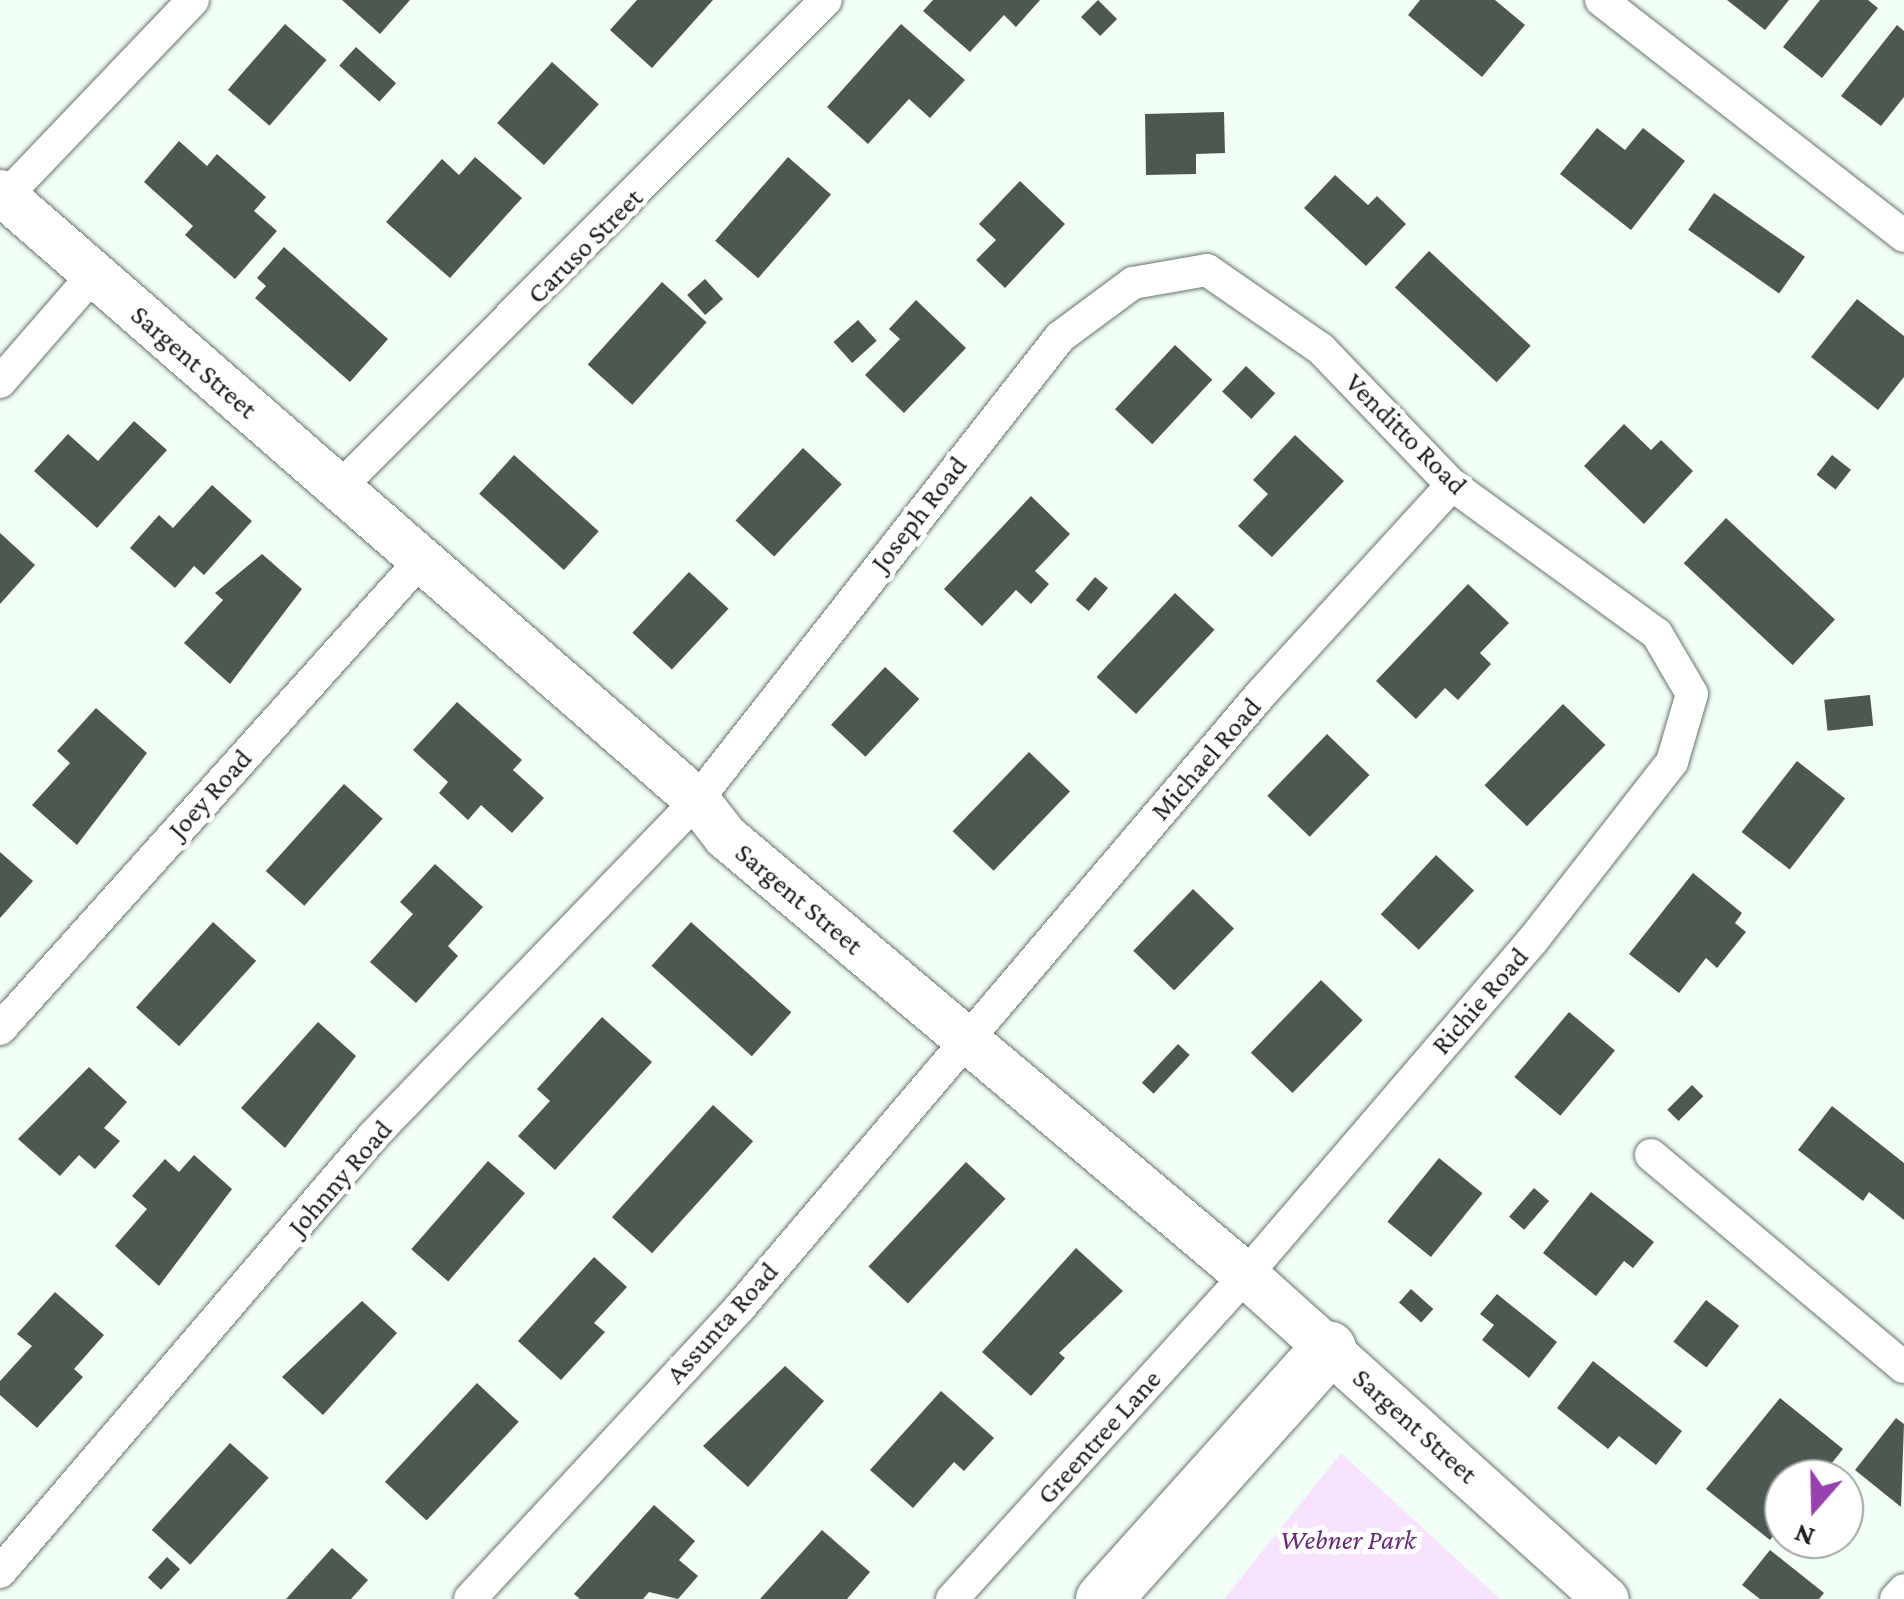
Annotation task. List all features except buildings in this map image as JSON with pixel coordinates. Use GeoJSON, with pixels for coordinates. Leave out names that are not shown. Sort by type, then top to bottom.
{"type":"FeatureCollection","features":[{"type":"Feature","properties":{"kind":"highway"},"geometry":{"type":"LineString","coordinates":[[1103,1599],[1328,1348]]}},
{"type":"Feature","properties":{"kind":"street"},"geometry":{"type":"LineString","coordinates":[[3,194],[193,0]]}},
{"type":"Feature","properties":{"kind":"street","name":"Caruso Street"},"geometry":{"type":"LineString","coordinates":[[339,488],[826,0]]}},
{"type":"Feature","properties":{"kind":"street"},"geometry":{"type":"LineString","coordinates":[[1617,5],[1904,236]]}},
{"type":"Feature","properties":{"kind":"street","name":"Sargent Street"},"geometry":{"type":"LineString","coordinates":[[3,194],[697,800],[726,836],[1246,1275],[1606,1599]]}},
{"type":"Feature","properties":{"kind":"street","name":"Venditto Road"},"geometry":{"type":"LineString","coordinates":[[1178,275],[1207,270],[1322,349],[1452,486],[1657,634],[1692,694],[1688,709]]}},
{"type":"Feature","properties":{"kind":"street"},"geometry":{"type":"LineString","coordinates":[[0,382],[94,274]]}},
{"type":"Feature","properties":{"kind":"street","name":"Joseph Road"},"geometry":{"type":"LineString","coordinates":[[697,800],[1060,337],[1134,283],[1178,275]]}},
{"type":"Feature","properties":{"kind":"street","name":"Michael Road"},"geometry":{"type":"LineString","coordinates":[[966,1039],[1452,486]]}},
{"type":"Feature","properties":{"kind":"street","name":"Joey Road"},"geometry":{"type":"LineString","coordinates":[[0,1028],[421,560]]}},
{"type":"Feature","properties":{"kind":"street","name":"Richie Road"},"geometry":{"type":"LineString","coordinates":[[1246,1275],[1620,832],[1672,762],[1688,709]]}},
{"type":"Feature","properties":{"kind":"street","name":"Johnny Road"},"geometry":{"type":"LineString","coordinates":[[0,1572],[373,1136],[697,800]]}},
{"type":"Feature","properties":{"kind":"street","name":"Assunta Road"},"geometry":{"type":"LineString","coordinates":[[470,1599],[742,1306],[966,1039]]}},
{"type":"Feature","properties":{"kind":"street"},"geometry":{"type":"LineString","coordinates":[[1651,1155],[1904,1367]]}},
{"type":"Feature","properties":{"kind":"street","name":"Greentree Lane"},"geometry":{"type":"LineString","coordinates":[[952,1599],[1246,1275]]}},
{"type":"Feature","properties":{"kind":"street"},"geometry":{"type":"LineString","coordinates":[[1896,1599],[1904,1590]]}},
{"type":"Feature","properties":{"kind":"green space","name":"Webner Park"},"geometry":{"type":"Polygon","coordinates":[[[1341,1453],[1500,1599],[1224,1599],[1341,1453]]]}}]}
